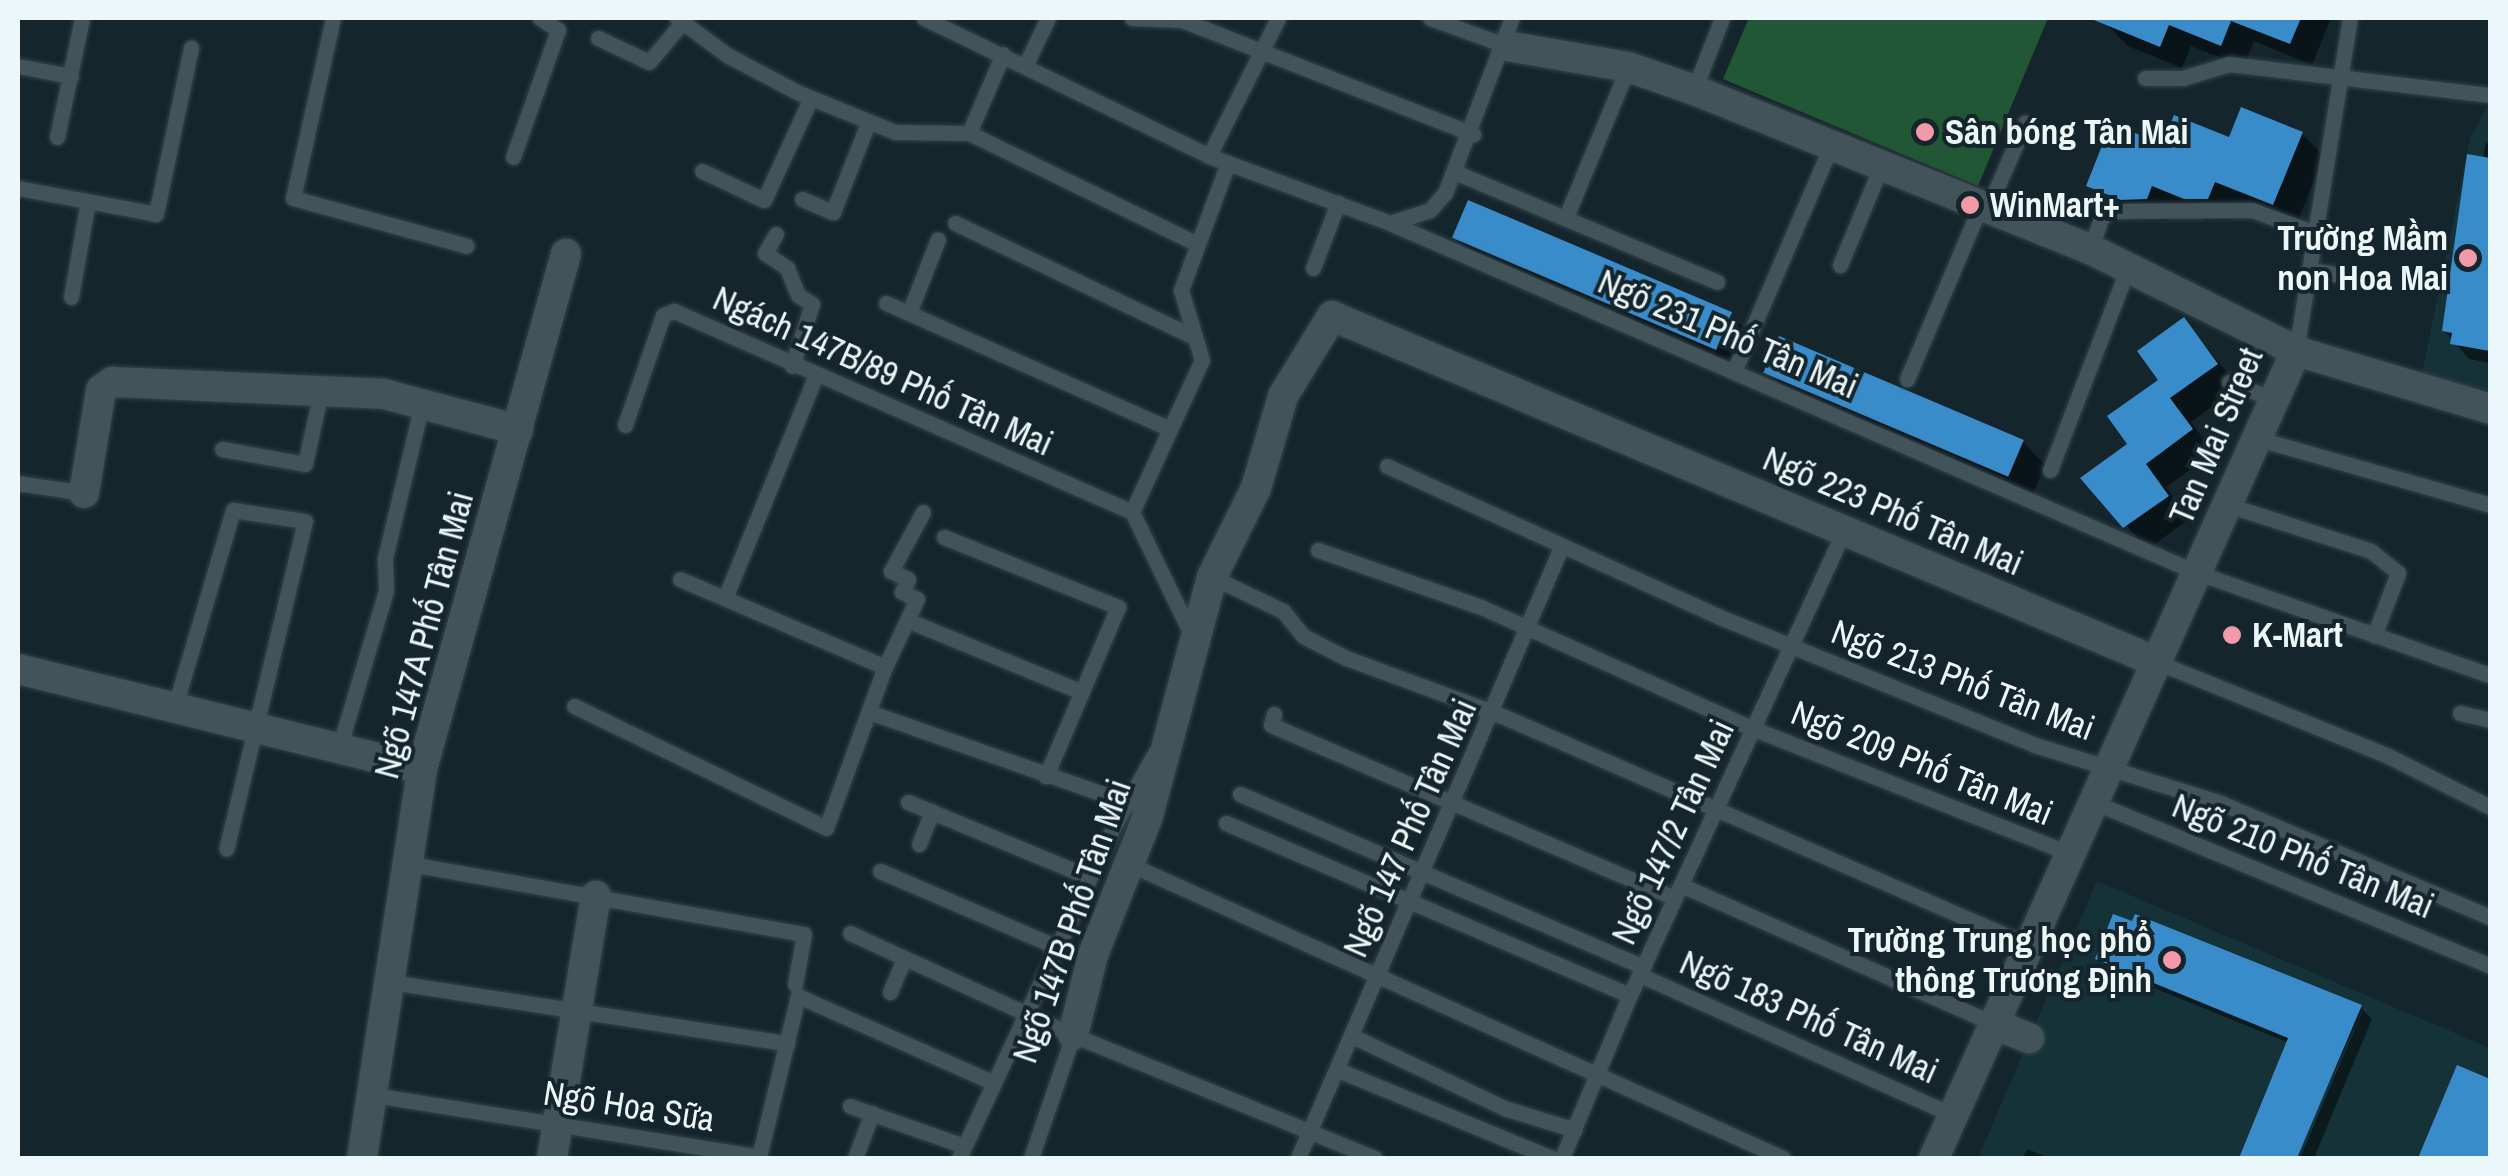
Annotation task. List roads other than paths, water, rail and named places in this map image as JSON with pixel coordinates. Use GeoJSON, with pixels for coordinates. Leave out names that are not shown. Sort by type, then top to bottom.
{"type":"FeatureCollection","features":[{"type":"Feature","properties":{"kind":"street","name":"Tan Mai Street"},"geometry":{"type":"LineString","coordinates":[[1509,32],[1694,90],[1882,164],[2090,249],[2296,351],[1934,1158]]}},
{"type":"Feature","properties":{"kind":"street","name":"Ngõ 147A Phố Tân Mai"},"geometry":{"type":"LineString","coordinates":[[362,1158],[422,768],[566,254]]}},
{"type":"Feature","properties":{"kind":"street","name":"Ngõ 147B Phố Tân Mai"},"geometry":{"type":"LineString","coordinates":[[1074,1036],[1093,955],[1129,864],[1138,807],[1180,706],[1212,577],[1256,488],[1283,396],[1332,316],[1602,427]]}},
{"type":"Feature","properties":{"kind":"street"},"geometry":{"type":"LineString","coordinates":[[2296,351],[2490,409]]}},
{"type":"Feature","properties":{"kind":"street"},"geometry":{"type":"LineString","coordinates":[[84,493],[101,390],[112,382],[384,394],[518,430]]}},
{"type":"Feature","properties":{"kind":"street","name":"Ngõ 223 Phố Tân Mai"},"geometry":{"type":"LineString","coordinates":[[1602,427],[1843,533],[2157,662]]}},
{"type":"Feature","properties":{"kind":"street"},"geometry":{"type":"LineString","coordinates":[[18,669],[422,768]]}},
{"type":"Feature","properties":{"kind":"street"},"geometry":{"type":"LineString","coordinates":[[552,1158],[596,896]]}},
{"type":"Feature","properties":{"kind":"street"},"geometry":{"type":"LineString","coordinates":[[1994,1024],[2030,1038]]}},
{"type":"Feature","properties":{"kind":"lane"},"geometry":{"type":"LineString","coordinates":[[56,136],[82,18]]}},
{"type":"Feature","properties":{"kind":"lane"},"geometry":{"type":"LineString","coordinates":[[333,18],[293,198],[467,246]]}},
{"type":"Feature","properties":{"kind":"lane"},"geometry":{"type":"LineString","coordinates":[[513,157],[558,30],[540,18]]}},
{"type":"Feature","properties":{"kind":"lane","name":"Ngõ 231 Phố Tân Mai"},"geometry":{"type":"LineString","coordinates":[[924,18],[1209,156],[1390,223],[1735,368],[2198,573],[2490,675]]}},
{"type":"Feature","properties":{"kind":"lane"},"geometry":{"type":"LineString","coordinates":[[1025,66],[1048,18]]}},
{"type":"Feature","properties":{"kind":"lane"},"geometry":{"type":"LineString","coordinates":[[1132,18],[1182,20],[1473,134]]}},
{"type":"Feature","properties":{"kind":"lane"},"geometry":{"type":"LineString","coordinates":[[1209,156],[1278,18]]}},
{"type":"Feature","properties":{"kind":"lane"},"geometry":{"type":"LineString","coordinates":[[1390,223],[1430,210],[1456,173],[1509,32],[1430,18]]}},
{"type":"Feature","properties":{"kind":"lane"},"geometry":{"type":"LineString","coordinates":[[1694,90],[1722,18]]}},
{"type":"Feature","properties":{"kind":"lane"},"geometry":{"type":"LineString","coordinates":[[2296,351],[2350,18]]}},
{"type":"Feature","properties":{"kind":"lane"},"geometry":{"type":"LineString","coordinates":[[598,38],[649,62],[679,21],[811,98],[868,123],[927,137],[955,129],[969,133],[1198,244]]}},
{"type":"Feature","properties":{"kind":"lane"},"geometry":{"type":"LineString","coordinates":[[18,196],[18,189],[156,214],[192,48]]}},
{"type":"Feature","properties":{"kind":"lane"},"geometry":{"type":"LineString","coordinates":[[969,133],[1003,54]]}},
{"type":"Feature","properties":{"kind":"lane"},"geometry":{"type":"LineString","coordinates":[[2145,78],[2182,78],[2229,64],[2490,95]]}},
{"type":"Feature","properties":{"kind":"lane"},"geometry":{"type":"LineString","coordinates":[[18,66],[70,76]]}},
{"type":"Feature","properties":{"kind":"lane"},"geometry":{"type":"LineString","coordinates":[[1566,217],[1628,67]]}},
{"type":"Feature","properties":{"kind":"lane"},"geometry":{"type":"LineString","coordinates":[[702,170],[764,200],[811,98]]}},
{"type":"Feature","properties":{"kind":"lane"},"geometry":{"type":"LineString","coordinates":[[802,199],[833,212],[868,123]]}},
{"type":"Feature","properties":{"kind":"lane"},"geometry":{"type":"LineString","coordinates":[[1907,379],[2025,123]]}},
{"type":"Feature","properties":{"kind":"lane"},"geometry":{"type":"LineString","coordinates":[[1735,368],[1832,144]]}},
{"type":"Feature","properties":{"kind":"lane"},"geometry":{"type":"LineString","coordinates":[[1194,640],[1132,512],[1202,360],[1181,290],[1228,163]]}},
{"type":"Feature","properties":{"kind":"lane"},"geometry":{"type":"LineString","coordinates":[[1840,265],[1882,164]]}},
{"type":"Feature","properties":{"kind":"lane"},"geometry":{"type":"LineString","coordinates":[[1456,173],[1717,282]]}},
{"type":"Feature","properties":{"kind":"lane"},"geometry":{"type":"LineString","coordinates":[[71,298],[88,201]]}},
{"type":"Feature","properties":{"kind":"lane"},"geometry":{"type":"LineString","coordinates":[[1313,268],[1338,203]]}},
{"type":"Feature","properties":{"kind":"lane"},"geometry":{"type":"LineString","coordinates":[[2090,249],[2104,211],[2252,210],[2315,233]]}},
{"type":"Feature","properties":{"kind":"lane"},"geometry":{"type":"LineString","coordinates":[[954,223],[1192,336]]}},
{"type":"Feature","properties":{"kind":"lane"},"geometry":{"type":"LineString","coordinates":[[776,234],[765,254],[786,268],[798,295],[812,304],[792,366]]}},
{"type":"Feature","properties":{"kind":"lane"},"geometry":{"type":"LineString","coordinates":[[909,313],[938,238]]}},
{"type":"Feature","properties":{"kind":"lane"},"geometry":{"type":"LineString","coordinates":[[2050,470],[2128,268]]}},
{"type":"Feature","properties":{"kind":"lane"},"geometry":{"type":"LineString","coordinates":[[2309,270],[2383,281]]}},
{"type":"Feature","properties":{"kind":"lane"},"geometry":{"type":"LineString","coordinates":[[886,303],[1170,429]]}},
{"type":"Feature","properties":{"kind":"lane","name":"Ngách 147B/89 Phố Tân Mai"},"geometry":{"type":"LineString","coordinates":[[624,425],[668,311],[1132,512]]}},
{"type":"Feature","properties":{"kind":"lane"},"geometry":{"type":"LineString","coordinates":[[725,598],[815,377]]}},
{"type":"Feature","properties":{"kind":"lane"},"geometry":{"type":"LineString","coordinates":[[2229,382],[2276,400]]}},
{"type":"Feature","properties":{"kind":"lane"},"geometry":{"type":"LineString","coordinates":[[222,449],[305,464],[321,391]]}},
{"type":"Feature","properties":{"kind":"lane"},"geometry":{"type":"LineString","coordinates":[[340,745],[386,591],[385,558],[422,404]]}},
{"type":"Feature","properties":{"kind":"lane"},"geometry":{"type":"LineString","coordinates":[[2259,440],[2490,505]]}},
{"type":"Feature","properties":{"kind":"lane","name":"Ngõ 213 Phố Tân Mai"},"geometry":{"type":"LineString","coordinates":[[1387,466],[1560,550],[1794,647],[2035,745],[2221,804],[2490,918]]}},
{"type":"Feature","properties":{"kind":"lane"},"geometry":{"type":"LineString","coordinates":[[18,482],[84,493]]}},
{"type":"Feature","properties":{"kind":"lane"},"geometry":{"type":"LineString","coordinates":[[2228,504],[2372,551],[2398,573],[2374,636]]}},
{"type":"Feature","properties":{"kind":"lane"},"geometry":{"type":"LineString","coordinates":[[175,706],[233,510],[305,521],[288,612],[226,849]]}},
{"type":"Feature","properties":{"kind":"lane"},"geometry":{"type":"LineString","coordinates":[[574,706],[826,828],[885,667],[917,599],[902,592],[908,578],[892,572],[923,512]]}},
{"type":"Feature","properties":{"kind":"lane","name":"Ngõ 147/2 Tân Mai"},"geometry":{"type":"LineString","coordinates":[[1565,1157],[1630,994],[1794,647],[1843,533]]}},
{"type":"Feature","properties":{"kind":"lane"},"geometry":{"type":"LineString","coordinates":[[944,537],[1118,606],[1046,776]]}},
{"type":"Feature","properties":{"kind":"lane","name":"Ngõ 209 Phố Tân Mai"},"geometry":{"type":"LineString","coordinates":[[1318,550],[1481,607],[1527,632],[1754,729],[2068,853]]}},
{"type":"Feature","properties":{"kind":"lane","name":"Ngõ 147 Phố Tân Mai"},"geometry":{"type":"LineString","coordinates":[[1298,1158],[1494,712],[1560,550]]}},
{"type":"Feature","properties":{"kind":"lane"},"geometry":{"type":"LineString","coordinates":[[1212,577],[1283,611],[1303,636],[1346,658],[1494,712],[2028,945]]}},
{"type":"Feature","properties":{"kind":"lane"},"geometry":{"type":"LineString","coordinates":[[680,579],[885,667]]}},
{"type":"Feature","properties":{"kind":"lane"},"geometry":{"type":"LineString","coordinates":[[907,620],[1082,692]]}},
{"type":"Feature","properties":{"kind":"lane"},"geometry":{"type":"LineString","coordinates":[[2157,662],[2388,756],[2490,807]]}},
{"type":"Feature","properties":{"kind":"lane"},"geometry":{"type":"LineString","coordinates":[[869,712],[1138,807]]}},
{"type":"Feature","properties":{"kind":"lane"},"geometry":{"type":"LineString","coordinates":[[2460,713],[2490,720]]}},
{"type":"Feature","properties":{"kind":"lane"},"geometry":{"type":"LineString","coordinates":[[1274,714],[1270,725],[1994,1024]]}},
{"type":"Feature","properties":{"kind":"lane","name":"Ngõ 183 Phố Tân Mai"},"geometry":{"type":"LineString","coordinates":[[1240,794],[1424,871],[1953,1114]]}},
{"type":"Feature","properties":{"kind":"lane"},"geometry":{"type":"LineString","coordinates":[[908,802],[1089,877]]}},
{"type":"Feature","properties":{"kind":"lane","name":"Ngõ 210 Phố Tân Mai"},"geometry":{"type":"LineString","coordinates":[[2093,802],[2490,966]]}},
{"type":"Feature","properties":{"kind":"lane","name":"Ngõ 147B Phố Tân Mai"},"geometry":{"type":"LineString","coordinates":[[961,1152],[1089,877],[1138,807]]}},
{"type":"Feature","properties":{"kind":"lane"},"geometry":{"type":"LineString","coordinates":[[919,844],[932,812]]}},
{"type":"Feature","properties":{"kind":"lane"},"geometry":{"type":"LineString","coordinates":[[1226,823],[1630,994]]}},
{"type":"Feature","properties":{"kind":"lane"},"geometry":{"type":"LineString","coordinates":[[410,864],[804,934],[794,984]]}},
{"type":"Feature","properties":{"kind":"lane"},"geometry":{"type":"LineString","coordinates":[[1129,864],[1599,1071],[1783,1158]]}},
{"type":"Feature","properties":{"kind":"lane"},"geometry":{"type":"LineString","coordinates":[[880,871],[1057,947]]}},
{"type":"Feature","properties":{"kind":"lane"},"geometry":{"type":"LineString","coordinates":[[850,933],[1028,1011],[1074,1036],[1312,1129],[1375,1158]]}},
{"type":"Feature","properties":{"kind":"lane"},"geometry":{"type":"LineString","coordinates":[[890,992],[904,959]]}},
{"type":"Feature","properties":{"kind":"lane"},"geometry":{"type":"LineString","coordinates":[[391,982],[578,1015],[787,1043]]}},
{"type":"Feature","properties":{"kind":"lane","name":"Ngõ Hoa Sữa"},"geometry":{"type":"LineString","coordinates":[[374,1096],[759,1158],[798,996],[992,1082]]}},
{"type":"Feature","properties":{"kind":"lane","name":"Ngõ 147B Phố Tân Mai"},"geometry":{"type":"LineString","coordinates":[[1031,1158],[1074,1036]]}},
{"type":"Feature","properties":{"kind":"lane"},"geometry":{"type":"LineString","coordinates":[[1352,1036],[1504,1108],[1575,1130]]}},
{"type":"Feature","properties":{"kind":"lane"},"geometry":{"type":"LineString","coordinates":[[1338,1070],[1565,1157]]}},
{"type":"Feature","properties":{"kind":"lane"},"geometry":{"type":"LineString","coordinates":[[850,1106],[961,1152]]}},
{"type":"Feature","properties":{"kind":"lane"},"geometry":{"type":"LineString","coordinates":[[854,1158],[872,1113]]}},
{"type":"Feature","properties":{"kind":"place","name":"Sân bóng Tân Mai"},"geometry":{"type":"Point","coordinates":[1925,132]}},
{"type":"Feature","properties":{"kind":"place","name":"WinMart+"},"geometry":{"type":"Point","coordinates":[1970,205]}},
{"type":"Feature","properties":{"kind":"place","name":"Trường Mầm non Hoa Mai"},"geometry":{"type":"Point","coordinates":[2468,258]}},
{"type":"Feature","properties":{"kind":"place","name":"K-Mart"},"geometry":{"type":"Point","coordinates":[2232,635]}},
{"type":"Feature","properties":{"kind":"place","name":"Trường Trung học phổ thông Trương Định"},"geometry":{"type":"Point","coordinates":[2172,960]}}]}
